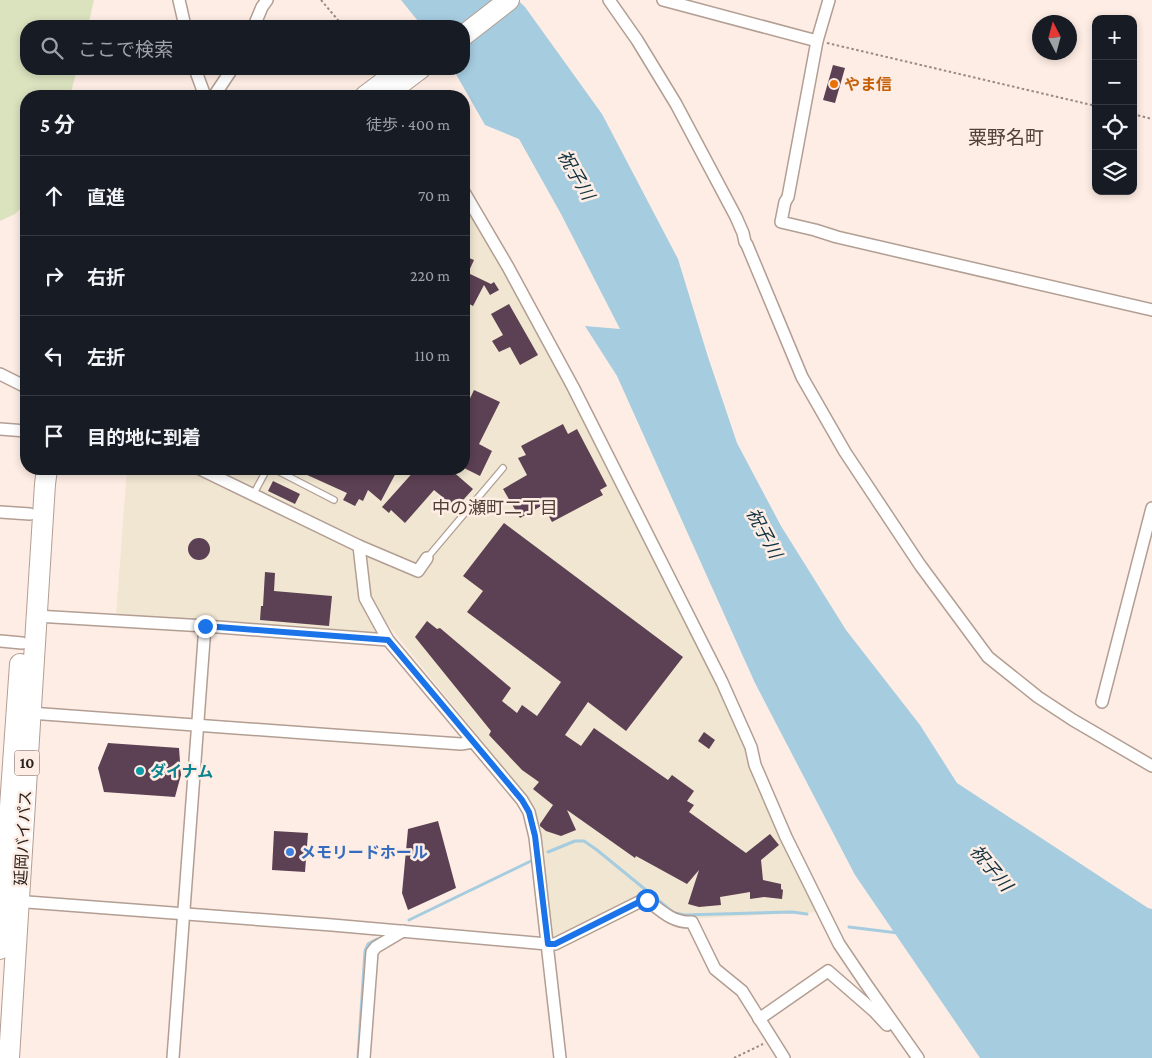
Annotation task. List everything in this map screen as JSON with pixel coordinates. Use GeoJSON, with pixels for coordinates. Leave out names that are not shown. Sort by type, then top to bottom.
{"type":"FeatureCollection","features":[{"type":"Feature","properties":{"kind":"highway"},"geometry":{"type":"LineString","coordinates":[[464,20],[490,0]]}},
{"type":"Feature","properties":{"kind":"highway"},"geometry":{"type":"LineString","coordinates":[[470,30],[509,0]]}},
{"type":"Feature","properties":{"kind":"highway"},"geometry":{"type":"LineString","coordinates":[[378,90],[408,75]]}},
{"type":"Feature","properties":{"kind":"highway","name":"延岡バイパス"},"geometry":{"type":"LineString","coordinates":[[9,1058],[6,772],[22,643],[33,475]]}},
{"type":"Feature","properties":{"kind":"highway","name":"延岡バイパス"},"geometry":{"type":"LineString","coordinates":[[0,949],[30,713],[46,475]]}},
{"type":"Feature","properties":{"kind":"street"},"geometry":{"type":"LineString","coordinates":[[179,0],[184,20]]}},
{"type":"Feature","properties":{"kind":"street"},"geometry":{"type":"LineString","coordinates":[[257,20],[267,0]]}},
{"type":"Feature","properties":{"kind":"street"},"geometry":{"type":"LineString","coordinates":[[609,0],[637,40],[676,104],[736,217],[802,377],[845,452],[920,565],[988,657],[1038,698],[1152,766]]}},
{"type":"Feature","properties":{"kind":"street"},"geometry":{"type":"LineString","coordinates":[[663,0],[818,41]]}},
{"type":"Feature","properties":{"kind":"street"},"geometry":{"type":"LineString","coordinates":[[829,0],[818,41],[788,197],[785,202],[781,222],[846,239],[1152,310]]}},
{"type":"Feature","properties":{"kind":"street"},"geometry":{"type":"LineString","coordinates":[[197,75],[204,90]]}},
{"type":"Feature","properties":{"kind":"street"},"geometry":{"type":"LineString","coordinates":[[218,90],[228,75]]}},
{"type":"Feature","properties":{"kind":"street"},"geometry":{"type":"LineString","coordinates":[[470,202],[508,267],[573,387],[722,682],[786,837],[839,944],[918,1058]]}},
{"type":"Feature","properties":{"kind":"street"},"geometry":{"type":"LineString","coordinates":[[0,374],[20,383]]}},
{"type":"Feature","properties":{"kind":"street"},"geometry":{"type":"LineString","coordinates":[[0,429],[20,431]]}},
{"type":"Feature","properties":{"kind":"street"},"geometry":{"type":"LineString","coordinates":[[212,475],[358,546],[418,571],[427,558]]}},
{"type":"Feature","properties":{"kind":"street"},"geometry":{"type":"LineString","coordinates":[[1102,702],[1152,508]]}},
{"type":"Feature","properties":{"kind":"street"},"geometry":{"type":"LineString","coordinates":[[0,512],[30,514]]}},
{"type":"Feature","properties":{"kind":"street"},"geometry":{"type":"LineString","coordinates":[[358,546],[365,598],[388,640],[522,800],[529,812],[535,836],[560,1058]]}},
{"type":"Feature","properties":{"kind":"street"},"geometry":{"type":"LineString","coordinates":[[36,616],[205,626],[388,640]]}},
{"type":"Feature","properties":{"kind":"street"},"geometry":{"type":"LineString","coordinates":[[174,1058],[205,626]]}},
{"type":"Feature","properties":{"kind":"street"},"geometry":{"type":"LineString","coordinates":[[0,641],[22,643]]}},
{"type":"Feature","properties":{"kind":"street"},"geometry":{"type":"LineString","coordinates":[[30,713],[461,744],[473,742]]}},
{"type":"Feature","properties":{"kind":"street"},"geometry":{"type":"LineString","coordinates":[[7,901],[555,944],[643,900],[647,900],[669,917],[683,922],[692,922],[715,969],[742,990],[784,1058]]}},
{"type":"Feature","properties":{"kind":"street"},"geometry":{"type":"LineString","coordinates":[[364,1058],[372,952],[376,947],[403,931]]}},
{"type":"Feature","properties":{"kind":"street"},"geometry":{"type":"LineString","coordinates":[[759,1019],[828,971],[874,1011],[918,1058]]}},
{"type":"Feature","properties":{"kind":"lane"},"geometry":{"type":"LineString","coordinates":[[427,558],[503,468]]}},
{"type":"Feature","properties":{"kind":"lane"},"geometry":{"type":"LineString","coordinates":[[253,495],[264,475]]}},
{"type":"Feature","properties":{"kind":"lane"},"geometry":{"type":"LineString","coordinates":[[286,475],[334,500]]}},
{"type":"Feature","properties":{"kind":"path"},"geometry":{"type":"LineString","coordinates":[[322,0],[338,20]]}},
{"type":"Feature","properties":{"kind":"path"},"geometry":{"type":"LineString","coordinates":[[818,41],[1092,105]]}},
{"type":"Feature","properties":{"kind":"path"},"geometry":{"type":"LineString","coordinates":[[1137,115],[1152,119]]}},
{"type":"Feature","properties":{"kind":"path"},"geometry":{"type":"LineString","coordinates":[[734,1058],[772,1039]]}},
{"type":"Feature","properties":{"kind":"shaded area"},"geometry":{"type":"Polygon","coordinates":[[[470,211],[626,499],[728,708],[818,912],[684,919],[644,894],[552,941],[532,803],[377,611],[372,599],[360,539],[227,475],[470,475],[470,211]]]}},
{"type":"Feature","properties":{"kind":"shaded area"},"geometry":{"type":"Polygon","coordinates":[[[127,475],[200,475],[346,545],[352,551],[360,597],[368,616],[378,629],[373,635],[116,616],[127,475]]]}},
{"type":"Feature","properties":{"kind":"green space"},"geometry":{"type":"Polygon","coordinates":[[[0,0],[94,0],[89,20],[20,20],[20,75],[75,75],[72,90],[20,90],[20,209],[15,214],[0,221],[0,0]]]}},
{"type":"Feature","properties":{"kind":"water","name":"祝子川"},"geometry":{"type":"Polygon","coordinates":[[[401,0],[518,0],[602,114],[678,259],[737,443],[781,526],[846,630],[920,725],[957,783],[1152,909],[1152,1058],[980,1058],[855,875],[755,683],[617,376],[585,326],[620,329],[561,214],[519,139],[485,125],[470,99],[470,90],[465,90],[456,75],[470,75],[470,20],[417,20],[401,0]]]}},
{"type":"Feature","properties":{"kind":"building","name":"やま信"},"geometry":{"type":"Polygon","coordinates":[[[833,65],[845,68],[835,103],[823,100],[833,65]]]}},
{"type":"Feature","properties":{"kind":"building"},"geometry":{"type":"Polygon","coordinates":[[[470,258],[474,260],[470,269],[470,258]]]}},
{"type":"Feature","properties":{"kind":"building"},"geometry":{"type":"Polygon","coordinates":[[[470,274],[491,284],[494,282],[499,290],[490,295],[484,285],[473,306],[470,304],[470,274]]]}},
{"type":"Feature","properties":{"kind":"building"},"geometry":{"type":"Polygon","coordinates":[[[509,304],[538,355],[520,365],[510,347],[499,352],[492,341],[503,335],[491,314],[509,304]]]}},
{"type":"Feature","properties":{"kind":"building"},"geometry":{"type":"Polygon","coordinates":[[[474,390],[500,402],[479,444],[492,451],[480,476],[470,471],[470,398],[474,390]]]}},
{"type":"Feature","properties":{"kind":"building"},"geometry":{"type":"Polygon","coordinates":[[[563,424],[568,434],[577,429],[607,486],[600,490],[603,495],[552,522],[543,505],[520,518],[503,489],[527,475],[518,458],[526,455],[521,446],[563,424]]]}},
{"type":"Feature","properties":{"kind":"building"},"geometry":{"type":"Polygon","coordinates":[[[307,475],[395,475],[381,501],[368,490],[363,501],[359,499],[355,506],[343,500],[347,493],[307,475]]]}},
{"type":"Feature","properties":{"kind":"building"},"geometry":{"type":"Polygon","coordinates":[[[411,475],[457,475],[473,489],[456,508],[434,490],[405,523],[391,510],[389,513],[382,507],[411,475]]]}},
{"type":"Feature","properties":{"kind":"building"},"geometry":{"type":"Polygon","coordinates":[[[273,481],[300,494],[295,504],[268,491],[273,481]]]}},
{"type":"Feature","properties":{"kind":"building"},"geometry":{"type":"Polygon","coordinates":[[[504,523],[683,657],[626,731],[588,702],[565,735],[581,746],[594,728],[668,780],[672,775],[694,791],[687,801],[694,805],[689,812],[746,853],[770,834],[779,845],[761,860],[763,880],[781,884],[781,889],[783,890],[782,899],[764,897],[750,899],[750,892],[720,897],[721,905],[699,907],[688,904],[699,870],[687,884],[636,856],[635,858],[567,810],[576,830],[561,836],[546,831],[540,826],[553,805],[533,789],[539,782],[522,770],[489,735],[491,731],[415,637],[427,621],[437,629],[440,628],[511,688],[502,701],[517,713],[522,705],[537,716],[561,682],[467,612],[483,591],[463,576],[504,523]]]}},
{"type":"Feature","properties":{"kind":"building"},"geometry":{"type":"Polygon","coordinates":[[[195,538],[203,538],[210,545],[210,553],[203,560],[195,560],[188,553],[188,545],[195,538]]]}},
{"type":"Feature","properties":{"kind":"building"},"geometry":{"type":"Polygon","coordinates":[[[265,572],[275,573],[274,591],[332,596],[329,626],[260,620],[261,606],[263,606],[265,572]]]}},
{"type":"Feature","properties":{"kind":"building"},"geometry":{"type":"Polygon","coordinates":[[[704,732],[715,740],[709,749],[698,741],[704,732]]]}},
{"type":"Feature","properties":{"kind":"building","name":"ダイナム"},"geometry":{"type":"Polygon","coordinates":[[[108,743],[179,748],[181,775],[175,797],[104,792],[98,768],[108,743]]]}},
{"type":"Feature","properties":{"kind":"building"},"geometry":{"type":"Polygon","coordinates":[[[438,821],[456,888],[408,910],[402,893],[408,829],[438,821]]]}},
{"type":"Feature","properties":{"kind":"building","name":"メモリードホール"},"geometry":{"type":"Polygon","coordinates":[[[274,831],[308,833],[305,872],[272,870],[274,831]]]}},
{"type":"Feature","properties":{"kind":"waterway"},"geometry":{"type":"LineString","coordinates":[[548,852],[575,841],[584,841],[674,913],[685,915],[792,912],[807,914]]}},
{"type":"Feature","properties":{"kind":"waterway"},"geometry":{"type":"LineString","coordinates":[[409,920],[531,861]]}},
{"type":"Feature","properties":{"kind":"waterway"},"geometry":{"type":"LineString","coordinates":[[849,927],[898,933]]}},
{"type":"Feature","properties":{"kind":"waterway"},"geometry":{"type":"LineString","coordinates":[[358,1058],[365,951],[368,944],[377,939]]}},
{"type":"Feature","properties":{"kind":"place","name":"やま信"},"geometry":{"type":"Point","coordinates":[834,84]}},
{"type":"Feature","properties":{"kind":"place","name":"ダイナム"},"geometry":{"type":"Point","coordinates":[140,771]}},
{"type":"Feature","properties":{"kind":"place","name":"メモリードホール"},"geometry":{"type":"Point","coordinates":[290,852]}},
{"type":"Feature","properties":{"kind":"district","name":"粟野名町"},"geometry":{"type":"Point","coordinates":[1006,137]}},
{"type":"Feature","properties":{"kind":"district","name":"中の瀬町二丁目"},"geometry":{"type":"Point","coordinates":[495,508]}},
{"type":"Feature","properties":{"kind":"route"},"geometry":{"type":"LineString","coordinates":[[205,626],[388,640],[522,800],[529,812],[535,836],[548,944],[555,944],[643,900],[647,900]]}}]}
